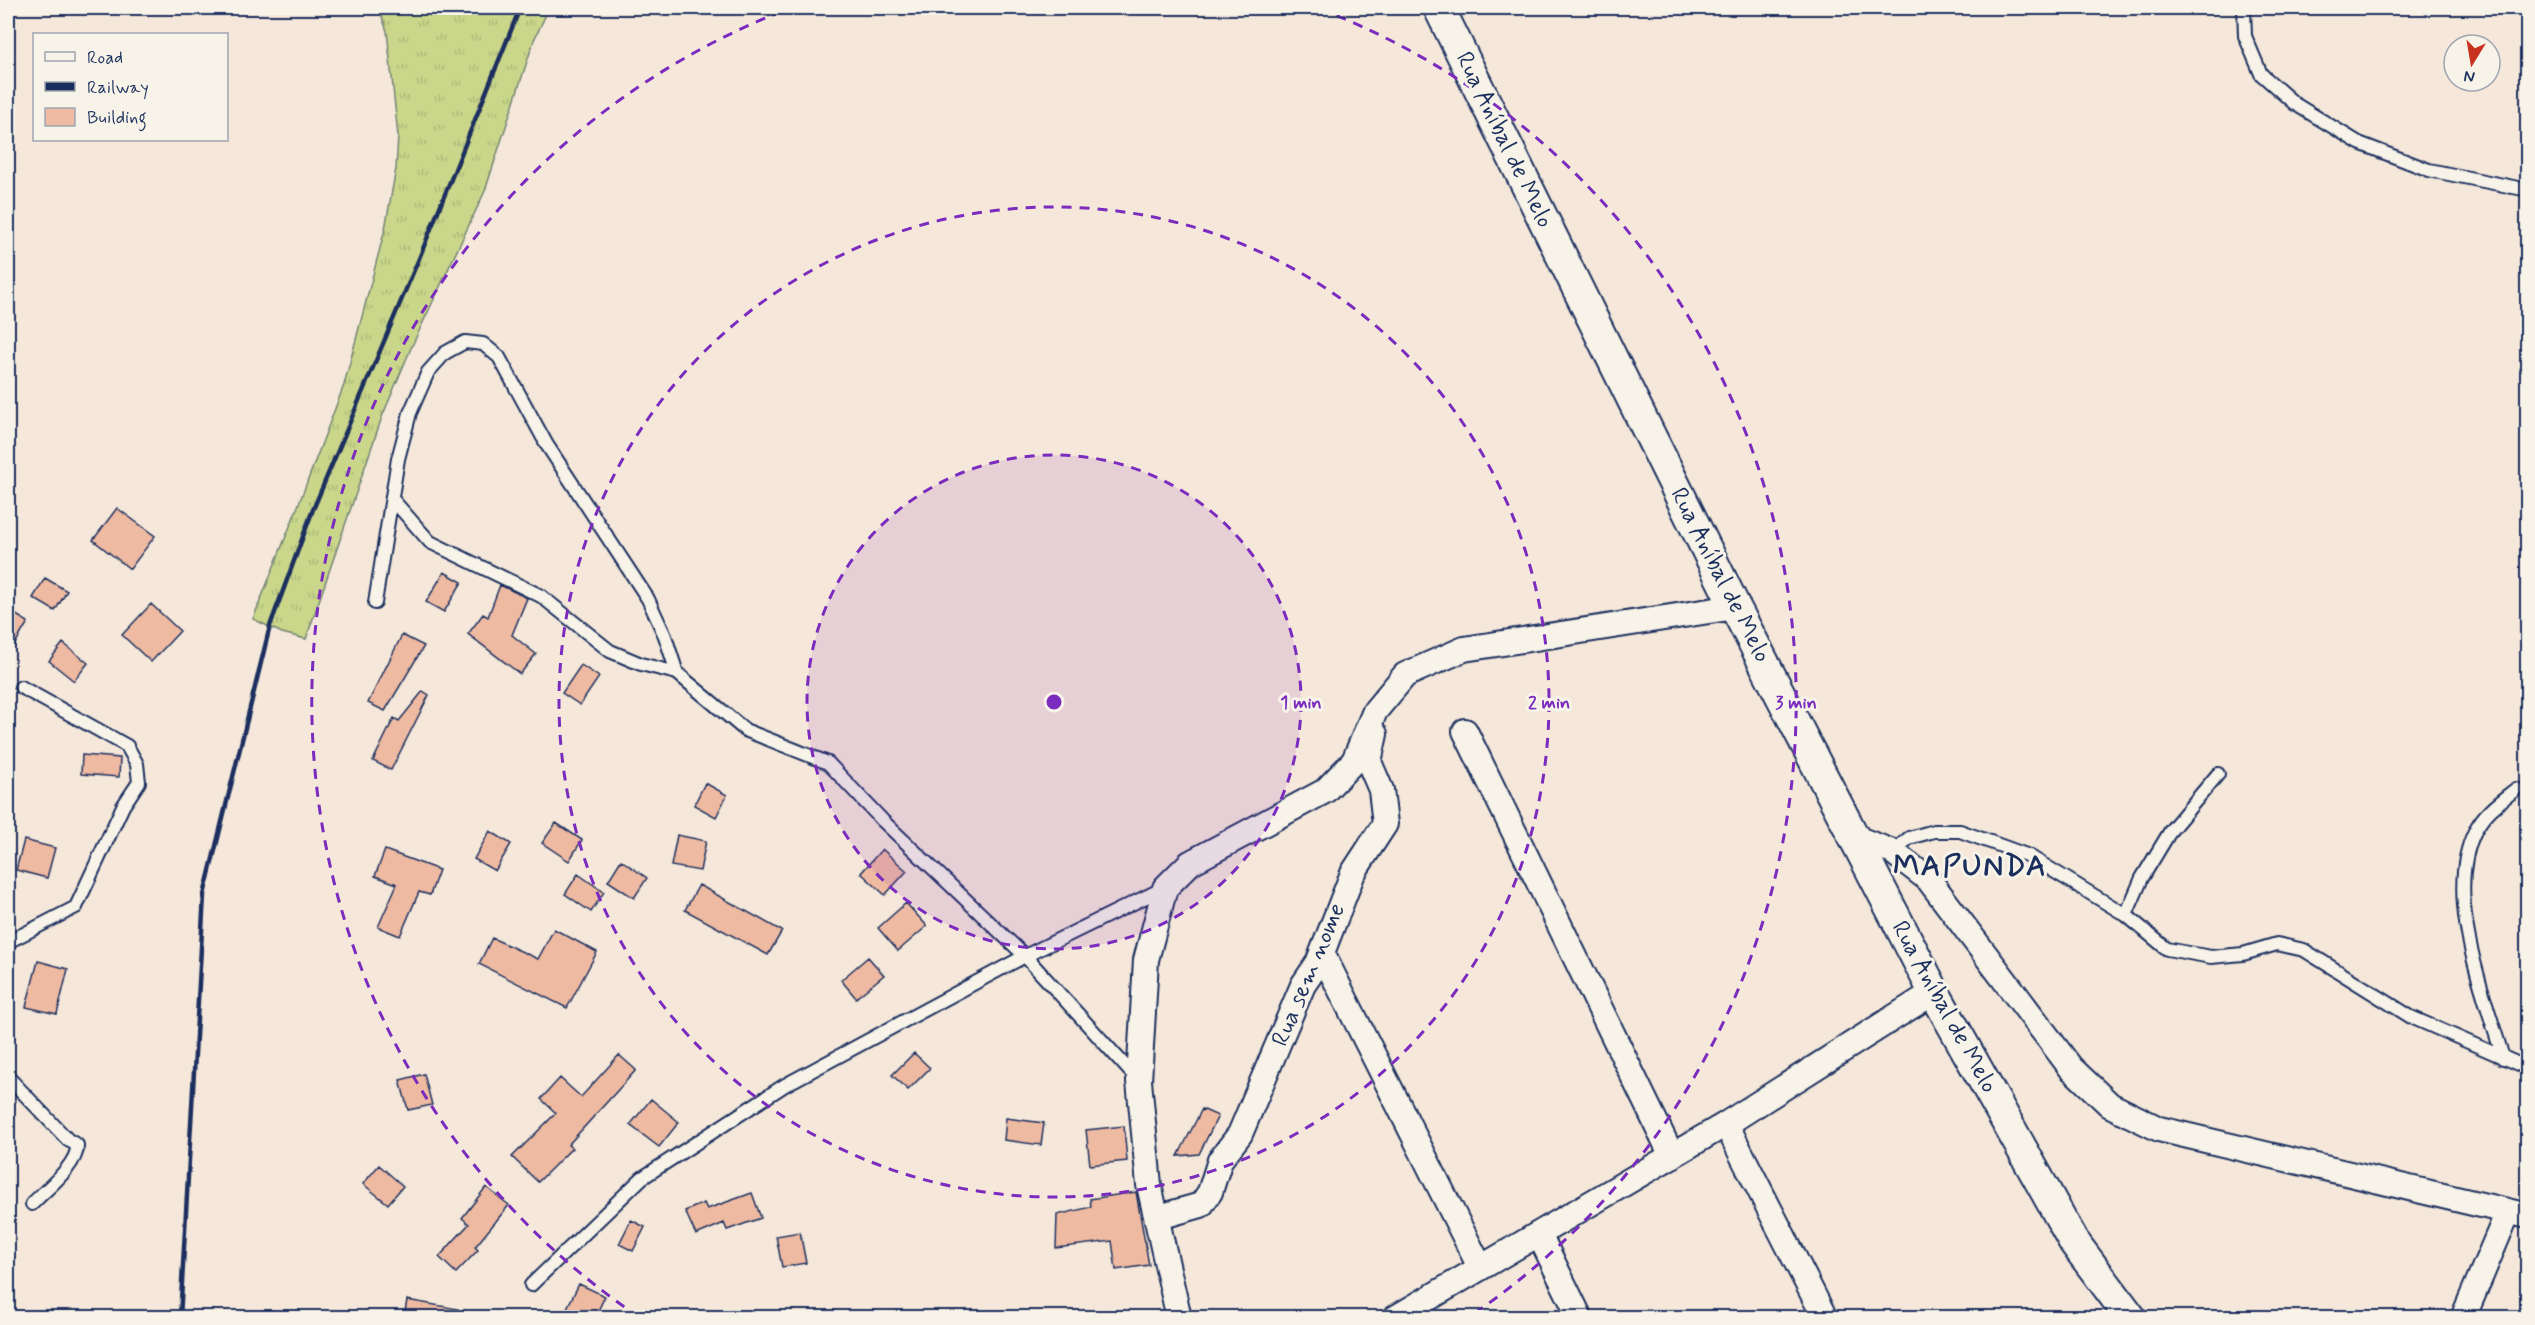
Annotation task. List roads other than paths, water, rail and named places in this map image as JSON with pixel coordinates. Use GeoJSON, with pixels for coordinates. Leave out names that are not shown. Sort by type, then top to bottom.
{"type":"FeatureCollection","features":[{"type":"Feature","properties":{"kind":"street","name":"Rua Aníbal de Melo"},"geometry":{"type":"LineString","coordinates":[[1439,8],[1735,607],[1934,992],[2074,1242],[2131,1317]]}},
{"type":"Feature","properties":{"kind":"street"},"geometry":{"type":"LineString","coordinates":[[1179,1317],[1149,1185],[1139,1081],[1146,960],[1165,888],[1190,863],[1325,791],[1354,761],[1375,711],[1405,675],[1464,649],[1735,607]]}},
{"type":"Feature","properties":{"kind":"street","name":"Rua sem nome"},"geometry":{"type":"LineString","coordinates":[[1166,1215],[1202,1205],[1210,1192],[1220,1160],[1240,1134],[1304,985],[1318,963],[1353,873],[1385,824],[1381,790],[1369,762],[1380,705]]}},
{"type":"Feature","properties":{"kind":"street"},"geometry":{"type":"LineString","coordinates":[[1465,732],[1672,1156]]}},
{"type":"Feature","properties":{"kind":"street"},"geometry":{"type":"LineString","coordinates":[[1853,837],[1893,852],[1929,880],[2071,1068],[2110,1105],[2159,1129],[2518,1214],[2463,1317]]}},
{"type":"Feature","properties":{"kind":"street"},"geometry":{"type":"LineString","coordinates":[[1326,961],[1480,1267]]}},
{"type":"Feature","properties":{"kind":"street"},"geometry":{"type":"LineString","coordinates":[[1395,1317],[1726,1124],[1934,992]]}},
{"type":"Feature","properties":{"kind":"street"},"geometry":{"type":"LineString","coordinates":[[1726,1124],[1825,1317]]}},
{"type":"Feature","properties":{"kind":"street"},"geometry":{"type":"LineString","coordinates":[[1539,1234],[1580,1317]]}},
{"type":"Feature","properties":{"kind":"lane"},"geometry":{"type":"LineString","coordinates":[[2244,8],[2245,36],[2261,74],[2295,104],[2360,143],[2429,170],[2528,189]]}},
{"type":"Feature","properties":{"kind":"lane"},"geometry":{"type":"LineString","coordinates":[[375,603],[398,459],[411,413],[428,372],[446,353],[465,342],[483,344],[499,357],[547,445],[648,599],[665,636],[676,673]]}},
{"type":"Feature","properties":{"kind":"lane"},"geometry":{"type":"LineString","coordinates":[[393,500],[430,542],[541,596],[610,651],[641,664],[676,673],[745,730],[828,763],[883,821],[1025,956],[1139,1081]]}},
{"type":"Feature","properties":{"kind":"lane"},"geometry":{"type":"LineString","coordinates":[[8,942],[76,907],[123,806],[140,782],[137,764],[127,746],[21,687]]}},
{"type":"Feature","properties":{"kind":"lane"},"geometry":{"type":"LineString","coordinates":[[2126,915],[2142,878],[2171,830],[2218,774]]}},
{"type":"Feature","properties":{"kind":"lane"},"geometry":{"type":"LineString","coordinates":[[2503,1058],[2464,916],[2462,879],[2465,855],[2475,829],[2491,808],[2516,789]]}},
{"type":"Feature","properties":{"kind":"lane"},"geometry":{"type":"LineString","coordinates":[[1893,852],[1909,838],[1934,831],[1960,831],[2029,856],[2126,915],[2167,949],[2211,957],[2243,954],[2277,944],[2304,950],[2411,1017],[2528,1068]]}},
{"type":"Feature","properties":{"kind":"lane"},"geometry":{"type":"LineString","coordinates":[[531,1285],[642,1178],[785,1085],[1025,956],[1165,888]]}},
{"type":"Feature","properties":{"kind":"lane"},"geometry":{"type":"LineString","coordinates":[[8,1077],[68,1140],[77,1145],[78,1153],[70,1165],[32,1204]]}},
{"type":"Feature","properties":{"kind":"railway"},"geometry":{"type":"LineString","coordinates":[[180,1318],[204,895],[270,626],[312,512],[420,256],[520,8]]}},
{"type":"Feature","properties":{"kind":"district","name":"MAPUNDA"},"geometry":{"type":"Point","coordinates":[1970,866]}}]}
